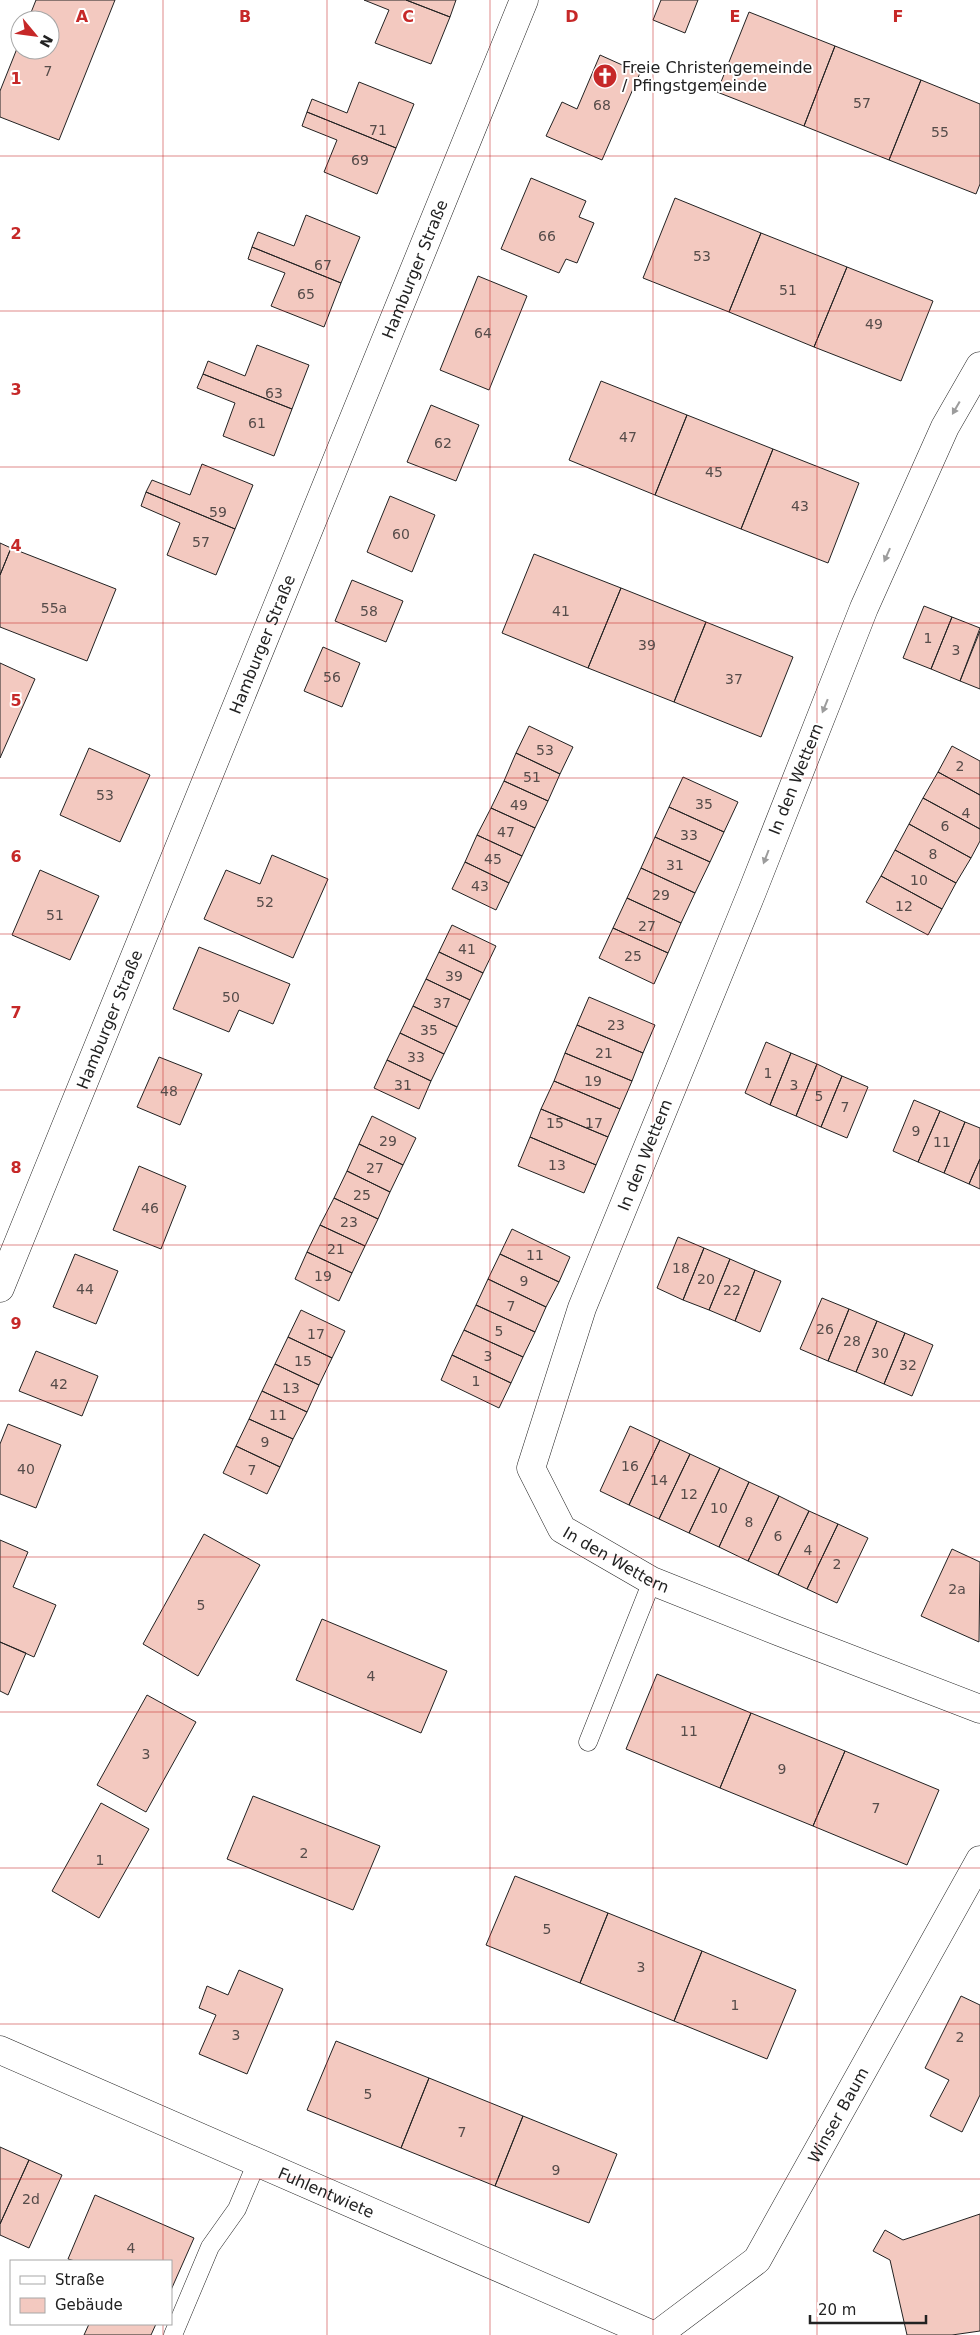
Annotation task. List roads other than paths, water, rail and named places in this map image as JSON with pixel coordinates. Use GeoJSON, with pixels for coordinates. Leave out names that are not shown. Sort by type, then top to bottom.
{"type":"FeatureCollection","features":[{"type":"Feature","properties":{"kind":"street","name":"Hamburger Straße"},"geometry":{"type":"LineString","coordinates":[[0,1288],[524,0]]}},
{"type":"Feature","properties":{"kind":"street","name":"In den Wettern"},"geometry":{"type":"LineString","coordinates":[[980,366],[945,427],[864,608],[752,892],[582,1308],[531,1468],[562,1529],[652,1581],[980,1709]]}},
{"type":"Feature","properties":{"kind":"street","name":"Winser Baum"},"geometry":{"type":"LineString","coordinates":[[655,2335],[757,2260],[980,1860]]}},
{"type":"Feature","properties":{"kind":"street","name":"Fuhlentwiete"},"geometry":{"type":"LineString","coordinates":[[0,2050],[655,2335]]}},
{"type":"Feature","properties":{"kind":"lane"},"geometry":{"type":"LineString","coordinates":[[588,1742],[652,1581]]}},
{"type":"Feature","properties":{"kind":"lane"},"geometry":{"type":"LineString","coordinates":[[173,2335],[210,2247],[237,2209],[257,2162]]}},
{"type":"Feature","properties":{"kind":"place","name":"Freie Christengemeinde / Pfingstgemeinde"},"geometry":{"type":"Point","coordinates":[605,76]}}]}
